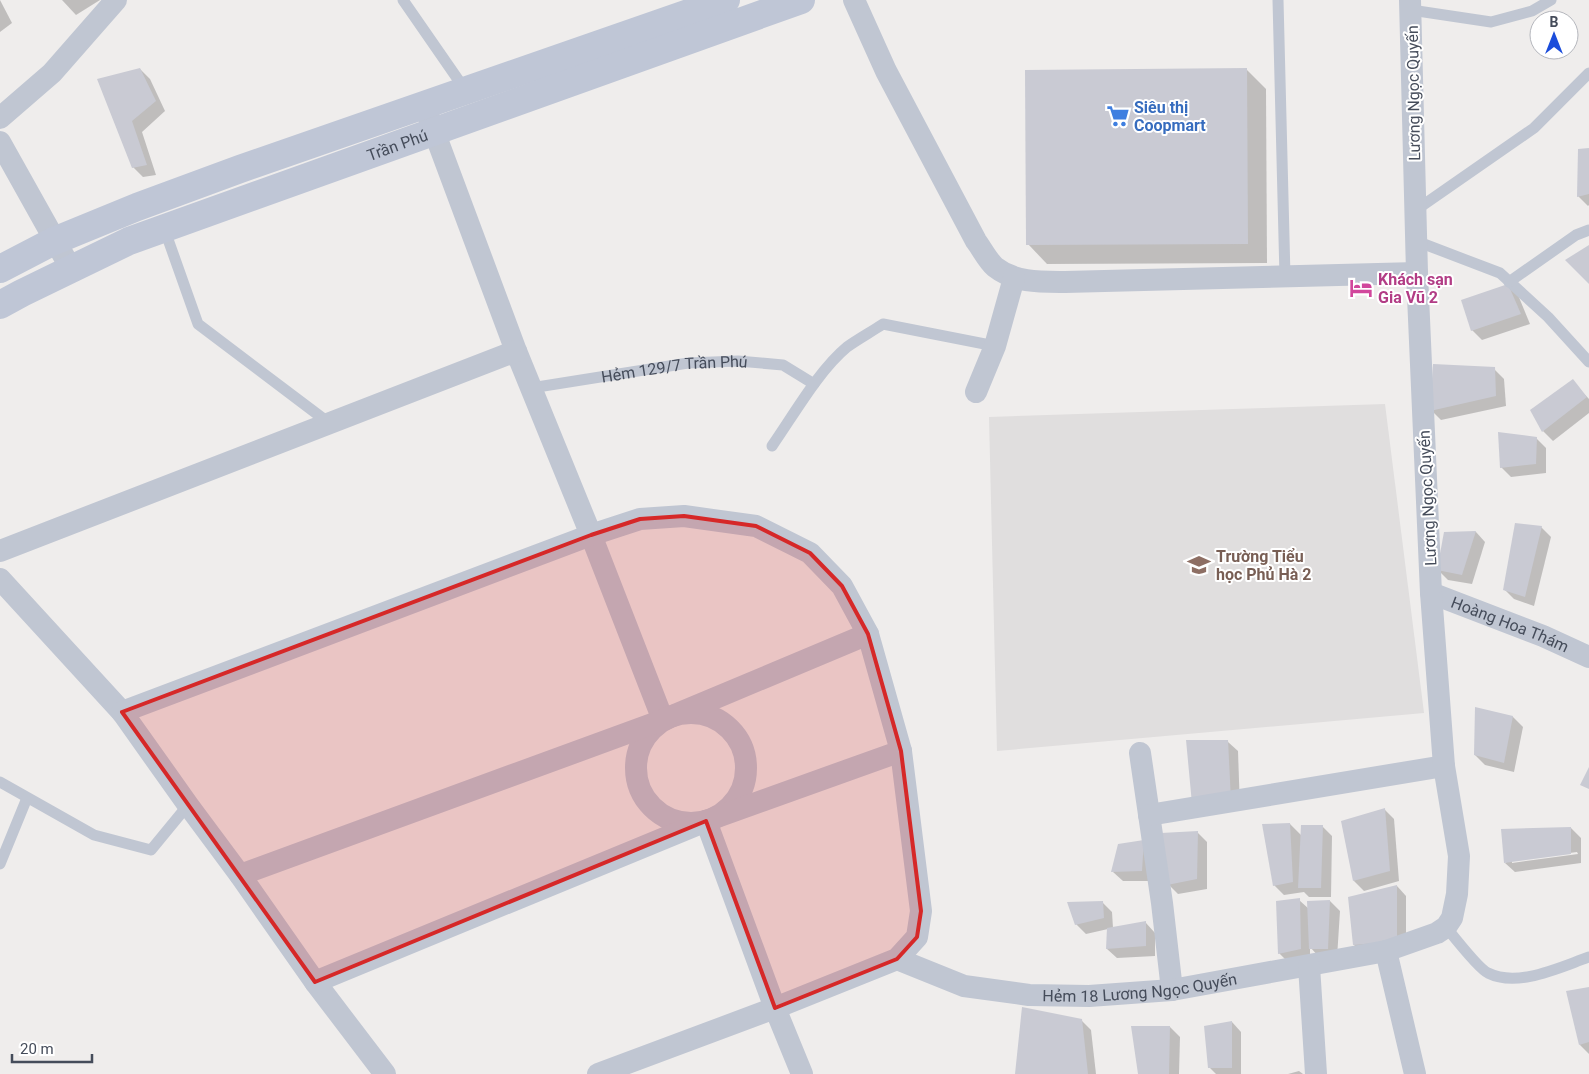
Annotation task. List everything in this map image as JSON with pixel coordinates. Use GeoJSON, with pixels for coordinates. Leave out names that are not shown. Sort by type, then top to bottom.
{"type":"FeatureCollection","features":[{"type":"Feature","properties":{"kind":"main road","name":"Trần Phú"},"geometry":{"type":"LineString","coordinates":[[0,268],[54,240],[137,207],[466,91],[692,6],[726,0]]}},
{"type":"Feature","properties":{"kind":"main road","name":"Trần Phú"},"geometry":{"type":"LineString","coordinates":[[0,306],[129,241],[801,0]]}},
{"type":"Feature","properties":{"kind":"street"},"geometry":{"type":"LineString","coordinates":[[0,118],[52,73],[116,0]]}},
{"type":"Feature","properties":{"kind":"street"},"geometry":{"type":"LineString","coordinates":[[854,0],[886,71],[976,242],[994,266],[1014,278],[1040,282],[1065,282],[1417,273]]}},
{"type":"Feature","properties":{"kind":"street","name":"Lương Ngọc Quyến"},"geometry":{"type":"LineString","coordinates":[[1411,5],[1417,273],[1431,593],[1444,766],[1459,856],[1457,894],[1452,918],[1446,927]]}},
{"type":"Feature","properties":{"kind":"street"},"geometry":{"type":"LineString","coordinates":[[424,105],[516,351],[591,535],[663,720]]}},
{"type":"Feature","properties":{"kind":"street"},"geometry":{"type":"LineString","coordinates":[[0,142],[71,269]]}},
{"type":"Feature","properties":{"kind":"street"},"geometry":{"type":"LineString","coordinates":[[976,392],[995,346],[1014,278]]}},
{"type":"Feature","properties":{"kind":"street"},"geometry":{"type":"LineString","coordinates":[[0,551],[516,351]]}},
{"type":"Feature","properties":{"kind":"street"},"geometry":{"type":"LineString","coordinates":[[122,712],[591,535],[640,519],[684,516],[756,526],[810,552],[842,586],[868,634],[901,752],[921,911],[917,938],[897,959],[775,1008],[598,1074]]}},
{"type":"Feature","properties":{"kind":"street"},"geometry":{"type":"LineString","coordinates":[[0,579],[122,712],[315,982],[385,1074]]}},
{"type":"Feature","properties":{"kind":"street","name":"Hoàng Hoa Thám"},"geometry":{"type":"LineString","coordinates":[[1431,593],[1543,636],[1589,657]]}},
{"type":"Feature","properties":{"kind":"street"},"geometry":{"type":"LineString","coordinates":[[868,634],[663,720],[649,731],[640,747],[636,764],[637,782],[644,798],[656,811],[671,820],[689,824],[706,821],[901,752]]}},
{"type":"Feature","properties":{"kind":"street"},"geometry":{"type":"LineString","coordinates":[[240,875],[680,714],[699,714],[717,719],[732,730],[742,746],[747,764],[745,783],[737,800],[724,813],[315,982]]}},
{"type":"Feature","properties":{"kind":"street"},"geometry":{"type":"LineString","coordinates":[[1140,753],[1162,903],[1172,990]]}},
{"type":"Feature","properties":{"kind":"street"},"geometry":{"type":"LineString","coordinates":[[1149,815],[1444,766]]}},
{"type":"Feature","properties":{"kind":"street"},"geometry":{"type":"LineString","coordinates":[[706,821],[775,1008],[802,1074]]}},
{"type":"Feature","properties":{"kind":"street"},"geometry":{"type":"LineString","coordinates":[[1414,1074],[1386,951],[1437,933],[1446,927]]}},
{"type":"Feature","properties":{"kind":"street","name":"Hẻm 18 Lương Ngọc Quyến"},"geometry":{"type":"LineString","coordinates":[[897,959],[964,986],[1029,995],[1090,996],[1172,990],[1386,951]]}},
{"type":"Feature","properties":{"kind":"street"},"geometry":{"type":"LineString","coordinates":[[1309,966],[1316,1074]]}},
{"type":"Feature","properties":{"kind":"lane"},"geometry":{"type":"LineString","coordinates":[[403,0],[466,91]]}},
{"type":"Feature","properties":{"kind":"lane"},"geometry":{"type":"LineString","coordinates":[[1278,0],[1285,277]]}},
{"type":"Feature","properties":{"kind":"lane"},"geometry":{"type":"LineString","coordinates":[[1411,5],[1492,22],[1532,11],[1551,0]]}},
{"type":"Feature","properties":{"kind":"lane"},"geometry":{"type":"LineString","coordinates":[[1416,210],[1534,128],[1589,73]]}},
{"type":"Feature","properties":{"kind":"lane"},"geometry":{"type":"LineString","coordinates":[[164,228],[198,324],[329,424]]}},
{"type":"Feature","properties":{"kind":"lane"},"geometry":{"type":"LineString","coordinates":[[1509,282],[1576,235],[1589,230]]}},
{"type":"Feature","properties":{"kind":"lane"},"geometry":{"type":"LineString","coordinates":[[1416,240],[1500,273],[1548,317],[1589,362]]}},
{"type":"Feature","properties":{"kind":"lane"},"geometry":{"type":"LineString","coordinates":[[772,446],[814,384],[846,348],[883,324],[995,346]]}},
{"type":"Feature","properties":{"kind":"lane","name":"Hẻm 129/7 Trần Phú"},"geometry":{"type":"LineString","coordinates":[[531,388],[688,363],[738,361],[783,365],[814,384]]}},
{"type":"Feature","properties":{"kind":"lane"},"geometry":{"type":"LineString","coordinates":[[0,782],[94,835],[151,850],[188,805]]}},
{"type":"Feature","properties":{"kind":"lane"},"geometry":{"type":"LineString","coordinates":[[0,864],[27,798]]}},
{"type":"Feature","properties":{"kind":"lane"},"geometry":{"type":"LineString","coordinates":[[1446,927],[1487,973],[1512,980],[1550,971],[1589,957]]}},
{"type":"Feature","properties":{"kind":"highlighted area"},"geometry":{"type":"Polygon","coordinates":[[[684,516],[756,526],[810,553],[842,586],[868,634],[901,751],[921,911],[917,937],[897,959],[775,1008],[706,821],[315,982],[122,712],[591,535],[640,519],[684,516]]]}},
{"type":"Feature","properties":{"kind":"shaded area","name":"Trường Tiểu học Phủ Hà 2"},"geometry":{"type":"Polygon","coordinates":[[[1385,404],[1424,713],[997,751],[989,417],[1385,404]]]}},
{"type":"Feature","properties":{"kind":"building"},"geometry":{"type":"Polygon","coordinates":[[[140,68],[156,101],[132,121],[147,165],[132,168],[97,79],[140,68]]]}},
{"type":"Feature","properties":{"kind":"building"},"geometry":{"type":"Polygon","coordinates":[[[1247,68],[1248,244],[1026,245],[1025,70],[1247,68]]]}},
{"type":"Feature","properties":{"kind":"building"},"geometry":{"type":"Polygon","coordinates":[[[1589,148],[1589,194],[1577,197],[1578,149],[1589,148]]]}},
{"type":"Feature","properties":{"kind":"building"},"geometry":{"type":"Polygon","coordinates":[[[1589,245],[1589,284],[1565,260],[1589,245]]]}},
{"type":"Feature","properties":{"kind":"building"},"geometry":{"type":"Polygon","coordinates":[[[1508,284],[1521,314],[1471,331],[1461,300],[1508,284]]]}},
{"type":"Feature","properties":{"kind":"building"},"geometry":{"type":"Polygon","coordinates":[[[1433,364],[1495,367],[1496,396],[1430,411],[1433,364]]]}},
{"type":"Feature","properties":{"kind":"building"},"geometry":{"type":"Polygon","coordinates":[[[1573,379],[1587,397],[1542,432],[1530,410],[1573,379]]]}},
{"type":"Feature","properties":{"kind":"building"},"geometry":{"type":"Polygon","coordinates":[[[1498,432],[1537,437],[1536,464],[1500,468],[1498,432]]]}},
{"type":"Feature","properties":{"kind":"building"},"geometry":{"type":"Polygon","coordinates":[[[1515,523],[1542,526],[1525,597],[1503,590],[1515,523]]]}},
{"type":"Feature","properties":{"kind":"building"},"geometry":{"type":"Polygon","coordinates":[[[1476,531],[1462,575],[1437,570],[1444,532],[1476,531]]]}},
{"type":"Feature","properties":{"kind":"building"},"geometry":{"type":"Polygon","coordinates":[[[1475,707],[1513,716],[1504,763],[1474,755],[1475,707]]]}},
{"type":"Feature","properties":{"kind":"building"},"geometry":{"type":"Polygon","coordinates":[[[1186,740],[1228,740],[1231,800],[1192,804],[1186,740]]]}},
{"type":"Feature","properties":{"kind":"building"},"geometry":{"type":"Polygon","coordinates":[[[1589,767],[1589,789],[1580,785],[1589,767]]]}},
{"type":"Feature","properties":{"kind":"building"},"geometry":{"type":"Polygon","coordinates":[[[1385,808],[1390,871],[1353,881],[1341,821],[1385,808]]]}},
{"type":"Feature","properties":{"kind":"building"},"geometry":{"type":"Polygon","coordinates":[[[1290,823],[1293,882],[1273,886],[1262,824],[1290,823]]]}},
{"type":"Feature","properties":{"kind":"building"},"geometry":{"type":"Polygon","coordinates":[[[1301,825],[1323,825],[1321,888],[1298,888],[1301,825]]]}},
{"type":"Feature","properties":{"kind":"building"},"geometry":{"type":"Polygon","coordinates":[[[1571,827],[1571,854],[1504,863],[1501,829],[1571,827]]]}},
{"type":"Feature","properties":{"kind":"building"},"geometry":{"type":"Polygon","coordinates":[[[1198,831],[1197,879],[1167,885],[1161,833],[1198,831]]]}},
{"type":"Feature","properties":{"kind":"building"},"geometry":{"type":"Polygon","coordinates":[[[1144,840],[1142,871],[1111,872],[1118,844],[1144,840]]]}},
{"type":"Feature","properties":{"kind":"building"},"geometry":{"type":"Polygon","coordinates":[[[1397,885],[1397,941],[1353,945],[1348,897],[1397,885]]]}},
{"type":"Feature","properties":{"kind":"building"},"geometry":{"type":"Polygon","coordinates":[[[1300,898],[1301,949],[1278,954],[1276,901],[1300,898]]]}},
{"type":"Feature","properties":{"kind":"building"},"geometry":{"type":"Polygon","coordinates":[[[1330,900],[1328,949],[1309,949],[1307,901],[1330,900]]]}},
{"type":"Feature","properties":{"kind":"building"},"geometry":{"type":"Polygon","coordinates":[[[1103,901],[1104,918],[1075,925],[1067,902],[1103,901]]]}},
{"type":"Feature","properties":{"kind":"building"},"geometry":{"type":"Polygon","coordinates":[[[1146,921],[1146,946],[1106,949],[1107,928],[1146,921]]]}},
{"type":"Feature","properties":{"kind":"building"},"geometry":{"type":"Polygon","coordinates":[[[1589,987],[1589,1042],[1579,1045],[1566,991],[1589,987]]]}},
{"type":"Feature","properties":{"kind":"building"},"geometry":{"type":"Polygon","coordinates":[[[1022,1007],[1082,1019],[1088,1074],[1015,1074],[1022,1007]]]}},
{"type":"Feature","properties":{"kind":"building"},"geometry":{"type":"Polygon","coordinates":[[[1232,1021],[1232,1068],[1208,1068],[1204,1026],[1232,1021]]]}},
{"type":"Feature","properties":{"kind":"building"},"geometry":{"type":"Polygon","coordinates":[[[1131,1026],[1170,1026],[1169,1074],[1138,1074],[1131,1026]]]}},
{"type":"Feature","properties":{"kind":"place","name":"Siêu thị Coopmart"},"geometry":{"type":"Point","coordinates":[1118,116]}},
{"type":"Feature","properties":{"kind":"place","name":"Khách sạn Gia Vũ 2"},"geometry":{"type":"Point","coordinates":[1361,288]}},
{"type":"Feature","properties":{"kind":"place","name":"Trường Tiểu học Phủ Hà 2"},"geometry":{"type":"Point","coordinates":[1199,565]}}]}
